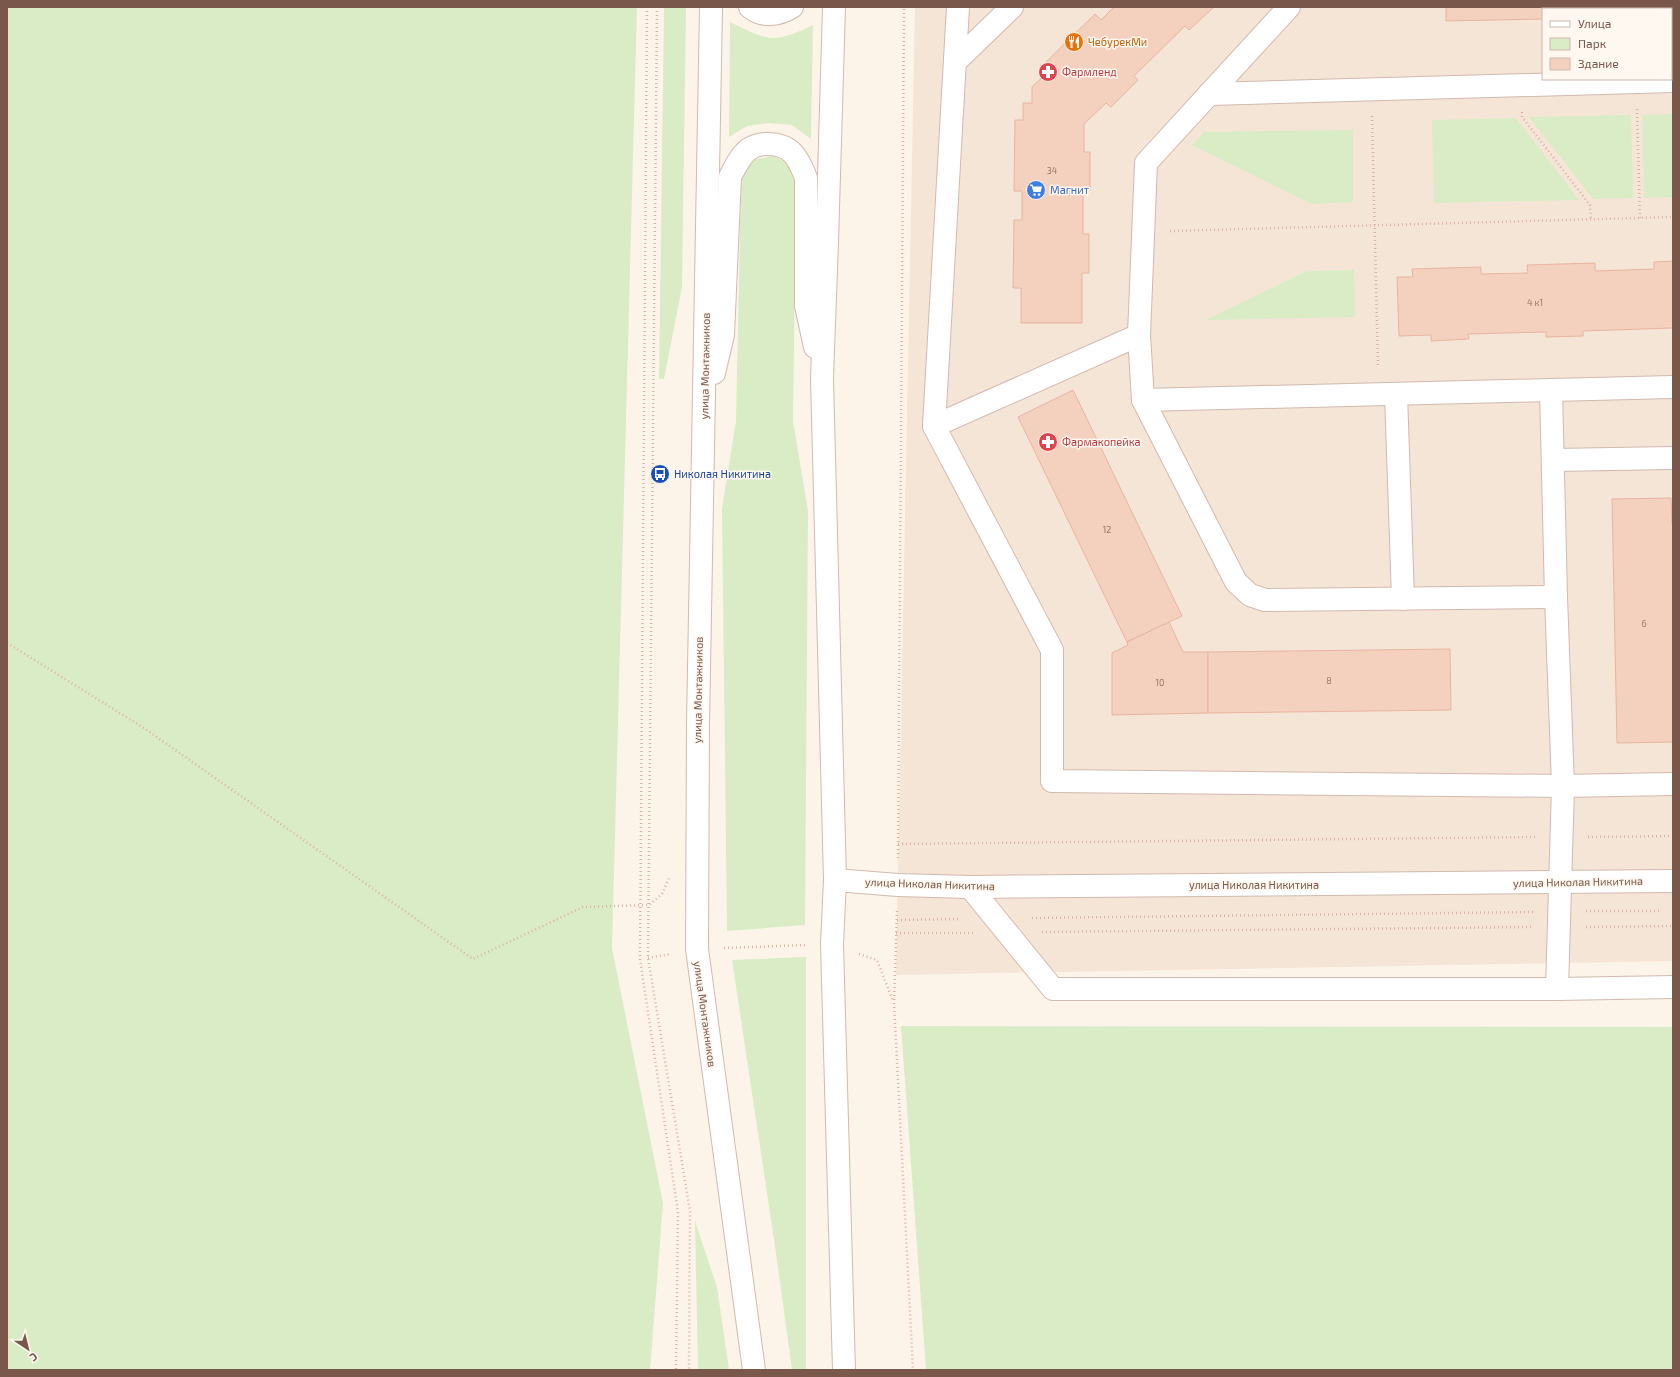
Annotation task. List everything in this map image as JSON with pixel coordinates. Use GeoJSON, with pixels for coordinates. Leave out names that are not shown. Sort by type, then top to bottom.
{"type":"FeatureCollection","features":[{"type":"Feature","properties":{"kind":"street","name":"улица Монтажников"},"geometry":{"type":"LineString","coordinates":[[711,7],[698,724],[697,949],[754,1370]]}},
{"type":"Feature","properties":{"kind":"street"},"geometry":{"type":"LineString","coordinates":[[750,7],[766,14],[780,14],[792,7]]}},
{"type":"Feature","properties":{"kind":"street"},"geometry":{"type":"LineString","coordinates":[[834,7],[822,378],[835,880],[832,944],[844,1370]]}},
{"type":"Feature","properties":{"kind":"street"},"geometry":{"type":"LineString","coordinates":[[958,7],[934,426],[1052,650],[1052,782],[1562,786],[1673,784]]}},
{"type":"Feature","properties":{"kind":"street"},"geometry":{"type":"LineString","coordinates":[[956,62],[1012,7]]}},
{"type":"Feature","properties":{"kind":"street"},"geometry":{"type":"LineString","coordinates":[[1289,7],[1146,163],[1139,335],[1143,400],[1236,582],[1250,595],[1265,600],[1556,597]]}},
{"type":"Feature","properties":{"kind":"street"},"geometry":{"type":"LineString","coordinates":[[1209,94],[1673,81]]}},
{"type":"Feature","properties":{"kind":"street"},"geometry":{"type":"LineString","coordinates":[[704,412],[723,335],[730,177],[738,161],[750,148],[764,144],[779,144],[790,150],[800,162],[806,178],[806,306],[822,378]]}},
{"type":"Feature","properties":{"kind":"street"},"geometry":{"type":"LineString","coordinates":[[934,426],[1139,335]]}},
{"type":"Feature","properties":{"kind":"street"},"geometry":{"type":"LineString","coordinates":[[1143,400],[1673,387]]}},
{"type":"Feature","properties":{"kind":"street"},"geometry":{"type":"LineString","coordinates":[[1551,390],[1562,786],[1557,989]]}},
{"type":"Feature","properties":{"kind":"street"},"geometry":{"type":"LineString","coordinates":[[1387,394],[1403,599]]}},
{"type":"Feature","properties":{"kind":"street"},"geometry":{"type":"LineString","coordinates":[[1553,460],[1673,458]]}},
{"type":"Feature","properties":{"kind":"street","name":"улица Николая Никитина"},"geometry":{"type":"LineString","coordinates":[[835,880],[898,885],[970,887],[1673,881]]}},
{"type":"Feature","properties":{"kind":"street"},"geometry":{"type":"LineString","coordinates":[[970,887],[1053,989],[1557,989],[1673,987]]}},
{"type":"Feature","properties":{"kind":"path"},"geometry":{"type":"LineString","coordinates":[[647,7],[640,959],[678,1212],[676,1370]]}},
{"type":"Feature","properties":{"kind":"path"},"geometry":{"type":"LineString","coordinates":[[657,7],[648,958],[690,1211],[689,1370]]}},
{"type":"Feature","properties":{"kind":"path"},"geometry":{"type":"LineString","coordinates":[[904,7],[898,885],[894,1003],[913,1370]]}},
{"type":"Feature","properties":{"kind":"path"},"geometry":{"type":"LineString","coordinates":[[1637,108],[1640,218]]}},
{"type":"Feature","properties":{"kind":"path"},"geometry":{"type":"LineString","coordinates":[[1522,110],[1522,118],[1590,205],[1591,219]]}},
{"type":"Feature","properties":{"kind":"path"},"geometry":{"type":"LineString","coordinates":[[1374,111],[1372,117],[1375,225],[1387,394]]}},
{"type":"Feature","properties":{"kind":"path"},"geometry":{"type":"LineString","coordinates":[[1144,231],[1673,216]]}},
{"type":"Feature","properties":{"kind":"path"},"geometry":{"type":"LineString","coordinates":[[7,643],[144,728],[473,959],[583,907],[648,905],[662,894],[671,873]]}},
{"type":"Feature","properties":{"kind":"path"},"geometry":{"type":"LineString","coordinates":[[898,844],[1673,836]]}},
{"type":"Feature","properties":{"kind":"path"},"geometry":{"type":"LineString","coordinates":[[896,933],[1001,925],[1559,919],[1665,910]]}},
{"type":"Feature","properties":{"kind":"path"},"geometry":{"type":"LineString","coordinates":[[897,920],[1001,925],[1559,919],[1673,926]]}},
{"type":"Feature","properties":{"kind":"path"},"geometry":{"type":"LineString","coordinates":[[648,958],[697,949],[832,944],[877,960],[894,1003]]}},
{"type":"Feature","properties":{"kind":"shaded area"},"geometry":{"type":"Polygon","coordinates":[[[915,7],[1673,7],[1673,961],[896,975],[915,7]]]}},
{"type":"Feature","properties":{"kind":"green space"},"geometry":{"type":"Polygon","coordinates":[[[7,7],[637,7],[612,948],[663,1203],[650,1370],[7,1370],[7,7]]]}},
{"type":"Feature","properties":{"kind":"green space"},"geometry":{"type":"Polygon","coordinates":[[[664,7],[686,7],[682,287],[664,379],[659,379],[664,7]]]}},
{"type":"Feature","properties":{"kind":"green space"},"geometry":{"type":"Polygon","coordinates":[[[730,22],[758,35],[769,38],[784,36],[813,25],[811,139],[792,125],[770,123],[747,126],[729,137],[730,22]]]}},
{"type":"Feature","properties":{"kind":"green space"},"geometry":{"type":"Polygon","coordinates":[[[1673,114],[1673,197],[1644,198],[1642,115],[1673,114]]]}},
{"type":"Feature","properties":{"kind":"green space"},"geometry":{"type":"Polygon","coordinates":[[[1631,115],[1633,198],[1593,199],[1529,117],[1631,115]]]}},
{"type":"Feature","properties":{"kind":"green space"},"geometry":{"type":"Polygon","coordinates":[[[1516,118],[1579,200],[1434,203],[1432,120],[1516,118]]]}},
{"type":"Feature","properties":{"kind":"green space"},"geometry":{"type":"Polygon","coordinates":[[[1353,130],[1353,202],[1312,204],[1192,145],[1204,132],[1353,130]]]}},
{"type":"Feature","properties":{"kind":"green space"},"geometry":{"type":"Polygon","coordinates":[[[772,156],[783,161],[790,168],[796,189],[793,421],[808,511],[805,925],[727,931],[722,508],[736,421],[741,186],[744,168],[754,160],[772,156]]]}},
{"type":"Feature","properties":{"kind":"green space"},"geometry":{"type":"Polygon","coordinates":[[[1354,270],[1355,317],[1206,320],[1307,271],[1354,270]]]}},
{"type":"Feature","properties":{"kind":"green space"},"geometry":{"type":"Polygon","coordinates":[[[806,957],[806,1370],[792,1370],[732,960],[806,957]]]}},
{"type":"Feature","properties":{"kind":"green space"},"geometry":{"type":"Polygon","coordinates":[[[901,1026],[1673,1027],[1673,1370],[926,1370],[901,1026]]]}},
{"type":"Feature","properties":{"kind":"green space"},"geometry":{"type":"Polygon","coordinates":[[[695,1221],[717,1287],[729,1370],[698,1370],[695,1221]]]}},
{"type":"Feature","properties":{"kind":"building"},"geometry":{"type":"Polygon","coordinates":[[[1114,7],[1214,7],[1189,30],[1185,26],[1134,76],[1138,80],[1111,107],[1106,103],[1084,124],[1084,152],[1090,152],[1090,190],[1083,190],[1083,234],[1089,234],[1089,273],[1082,273],[1082,323],[1021,323],[1021,288],[1013,288],[1014,220],[1022,220],[1022,191],[1014,191],[1015,120],[1023,120],[1023,103],[1032,103],[1032,87],[1051,69],[1045,63],[1095,14],[1101,20],[1114,7]]]}},
{"type":"Feature","properties":{"kind":"building"},"geometry":{"type":"Polygon","coordinates":[[[1446,7],[1673,7],[1673,16],[1672,8],[1542,8],[1542,19],[1446,21],[1446,7]]]}},
{"type":"Feature","properties":{"kind":"building"},"geometry":{"type":"Polygon","coordinates":[[[1673,261],[1673,328],[1583,331],[1583,336],[1546,337],[1546,332],[1468,334],[1469,339],[1431,341],[1431,335],[1399,336],[1397,277],[1413,277],[1412,269],[1481,267],[1481,274],[1528,273],[1527,265],[1595,263],[1595,271],[1654,269],[1654,262],[1673,261]]]}},
{"type":"Feature","properties":{"kind":"building"},"geometry":{"type":"Polygon","coordinates":[[[1073,390],[1182,616],[1127,642],[1018,417],[1073,390]]]}},
{"type":"Feature","properties":{"kind":"building"},"geometry":{"type":"Polygon","coordinates":[[[1671,498],[1673,525],[1673,742],[1617,743],[1612,499],[1671,498]]]}},
{"type":"Feature","properties":{"kind":"building"},"geometry":{"type":"Polygon","coordinates":[[[1169,622],[1183,652],[1208,652],[1208,713],[1112,715],[1112,653],[1128,645],[1127,642],[1169,622]]]}},
{"type":"Feature","properties":{"kind":"building"},"geometry":{"type":"Polygon","coordinates":[[[1450,649],[1451,710],[1208,713],[1208,652],[1450,649]]]}},
{"type":"Feature","properties":{"kind":"place","name":"ЧебурекМи"},"geometry":{"type":"Point","coordinates":[1074,42]}},
{"type":"Feature","properties":{"kind":"place","name":"Фармленд"},"geometry":{"type":"Point","coordinates":[1048,72]}},
{"type":"Feature","properties":{"kind":"place","name":"Магнит"},"geometry":{"type":"Point","coordinates":[1036,190]}},
{"type":"Feature","properties":{"kind":"place","name":"Фармакопейка"},"geometry":{"type":"Point","coordinates":[1048,442]}},
{"type":"Feature","properties":{"kind":"place","name":"Николая Никитина"},"geometry":{"type":"Point","coordinates":[660,474]}}]}
